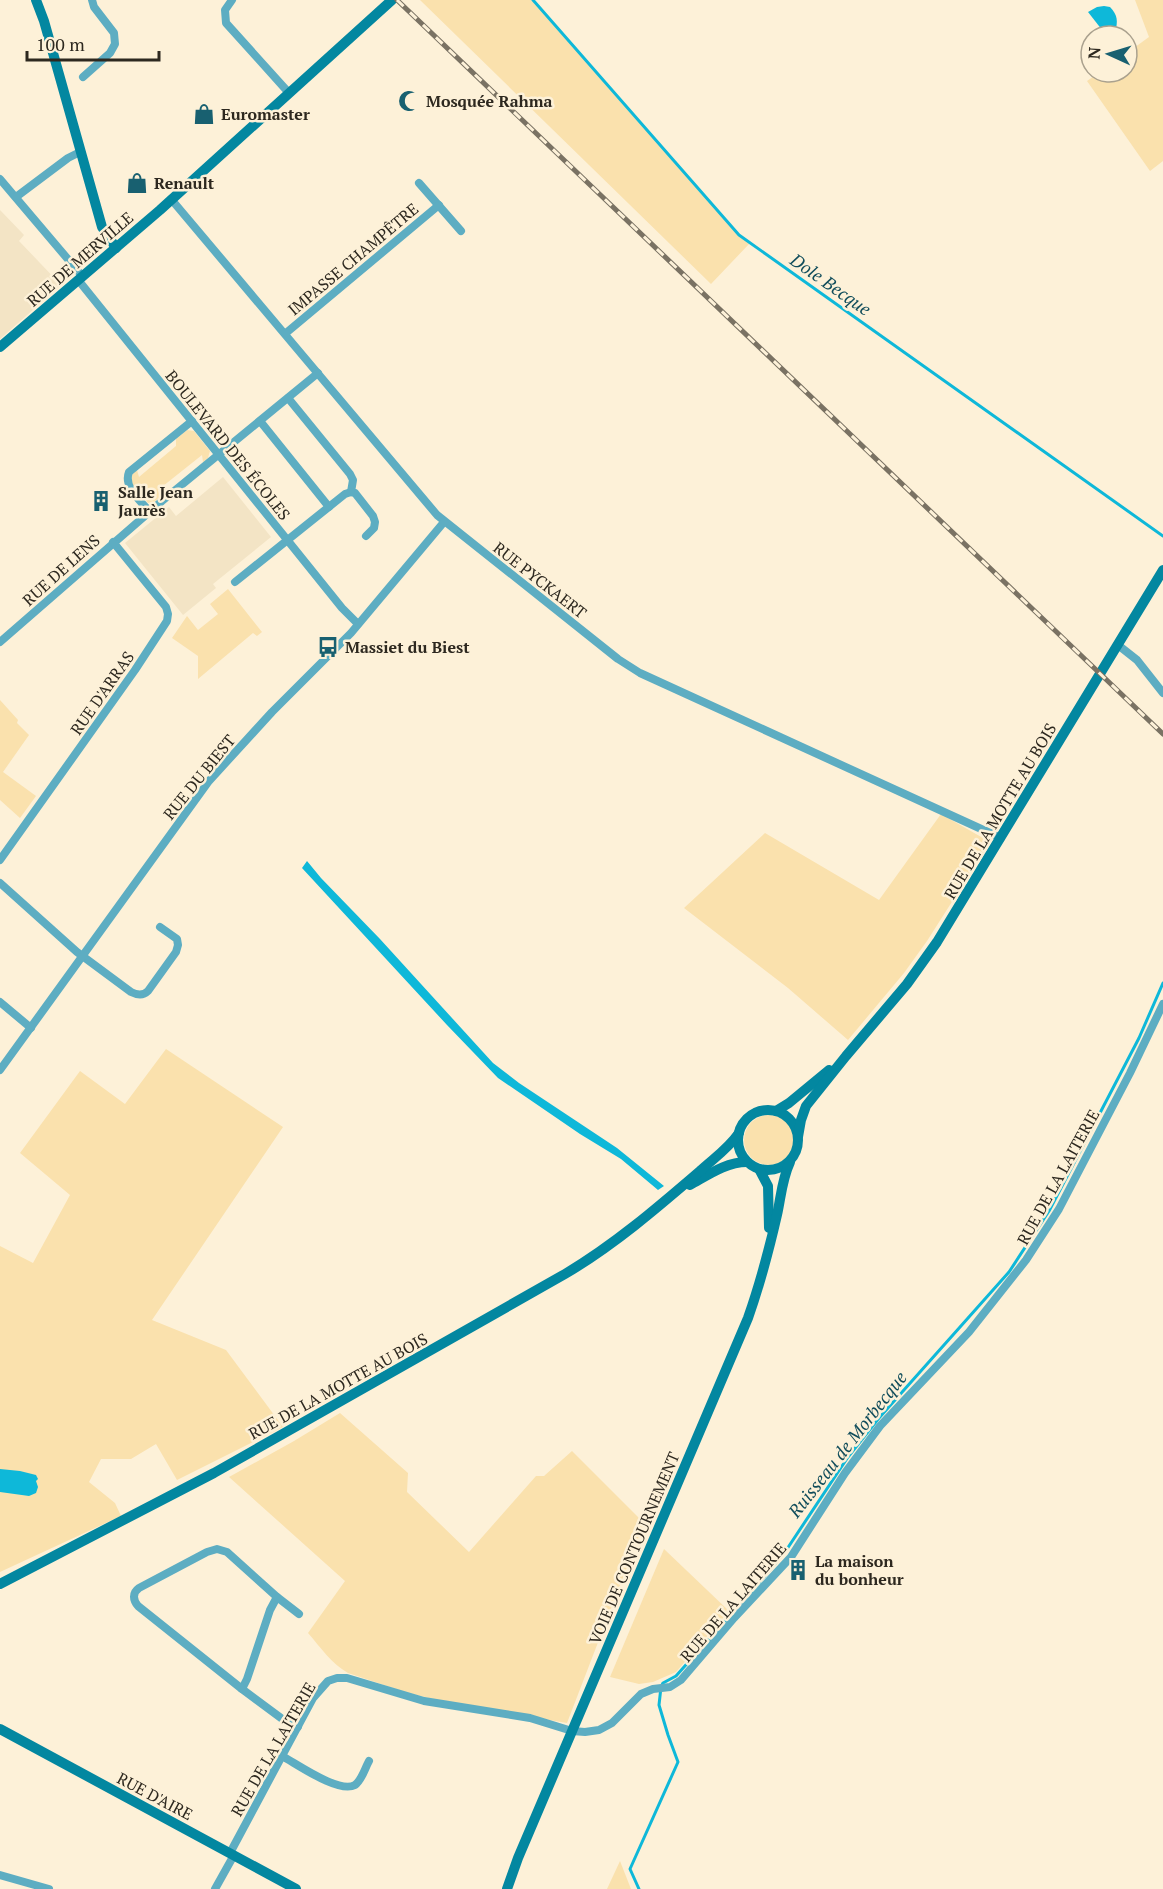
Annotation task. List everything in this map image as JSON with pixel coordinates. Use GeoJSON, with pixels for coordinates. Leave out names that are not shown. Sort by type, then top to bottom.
{"type":"FeatureCollection","features":[{"type":"Feature","properties":{"kind":"main road"},"geometry":{"type":"LineString","coordinates":[[36,0],[44,21],[102,227],[116,248]]}},
{"type":"Feature","properties":{"kind":"main road","name":"RUE DE MERVILLE"},"geometry":{"type":"LineString","coordinates":[[0,347],[81,279],[392,0]]}},
{"type":"Feature","properties":{"kind":"main road","name":"RUE DE LA MOTTE AU BOIS"},"geometry":{"type":"LineString","coordinates":[[798,1137],[806,1106],[930,953],[1163,570]]}},
{"type":"Feature","properties":{"kind":"main road","name":"RUE DE LA MOTTE AU BOIS"},"geometry":{"type":"LineString","coordinates":[[776,1111],[846,1056]]}},
{"type":"Feature","properties":{"kind":"main road"},"geometry":{"type":"LineString","coordinates":[[769,1246],[784,1178],[798,1149],[797,1130],[786,1115],[776,1111],[761,1111],[751,1115],[743,1123],[738,1140],[740,1150],[747,1162],[759,1169],[774,1170],[790,1162]]}},
{"type":"Feature","properties":{"kind":"main road","name":"RUE DE LA MOTTE AU BOIS"},"geometry":{"type":"LineString","coordinates":[[0,1584],[221,1469],[543,1287],[600,1252],[677,1192],[724,1151],[739,1133]]}},
{"type":"Feature","properties":{"kind":"main road","name":"RUE DE LA MOTTE AU BOIS"},"geometry":{"type":"LineString","coordinates":[[677,1192],[728,1165],[747,1162]]}},
{"type":"Feature","properties":{"kind":"main road"},"geometry":{"type":"LineString","coordinates":[[759,1169],[766,1180],[769,1192],[769,1246]]}},
{"type":"Feature","properties":{"kind":"main road","name":"VOIE DE CONTOURNEMENT"},"geometry":{"type":"LineString","coordinates":[[507,1889],[518,1858],[742,1331],[760,1285],[769,1246]]}},
{"type":"Feature","properties":{"kind":"main road","name":"RUE D'AIRE"},"geometry":{"type":"LineString","coordinates":[[0,1729],[296,1889]]}},
{"type":"Feature","properties":{"kind":"main road","name":"VOIE DE CONTOURNEMENT"},"geometry":{"type":"LineString","coordinates":[[499,1889],[518,1858]]}},
{"type":"Feature","properties":{"kind":"street"},"geometry":{"type":"LineString","coordinates":[[83,77],[110,53],[116,44],[114,33],[94,7],[92,0]]}},
{"type":"Feature","properties":{"kind":"street"},"geometry":{"type":"LineString","coordinates":[[232,0],[225,10],[226,23],[289,93]]}},
{"type":"Feature","properties":{"kind":"street"},"geometry":{"type":"LineString","coordinates":[[16,197],[68,158],[80,152]]}},
{"type":"Feature","properties":{"kind":"street","name":"BOULEVARD DES ÉCOLES"},"geometry":{"type":"LineString","coordinates":[[0,179],[287,540],[342,608],[358,624]]}},
{"type":"Feature","properties":{"kind":"street","name":"IMPASSE CHAMPÊTRE"},"geometry":{"type":"LineString","coordinates":[[419,183],[461,231]]}},
{"type":"Feature","properties":{"kind":"street","name":"RUE PYCKAERT"},"geometry":{"type":"LineString","coordinates":[[171,199],[444,522],[628,666],[1001,838]]}},
{"type":"Feature","properties":{"kind":"street","name":"IMPASSE CHAMPÊTRE"},"geometry":{"type":"LineString","coordinates":[[286,333],[438,205]]}},
{"type":"Feature","properties":{"kind":"street","name":"RUE DE LENS"},"geometry":{"type":"LineString","coordinates":[[0,642],[149,511],[318,373]]}},
{"type":"Feature","properties":{"kind":"street"},"geometry":{"type":"LineString","coordinates":[[288,398],[350,474],[353,483],[351,492]]}},
{"type":"Feature","properties":{"kind":"street"},"geometry":{"type":"LineString","coordinates":[[149,511],[129,487],[127,475],[192,421]]}},
{"type":"Feature","properties":{"kind":"street"},"geometry":{"type":"LineString","coordinates":[[260,421],[329,507]]}},
{"type":"Feature","properties":{"kind":"street"},"geometry":{"type":"LineString","coordinates":[[235,582],[345,494],[355,493],[374,520],[374,528],[366,536]]}},
{"type":"Feature","properties":{"kind":"street","name":"RUE DU BIEST"},"geometry":{"type":"LineString","coordinates":[[0,1070],[182,817],[221,767],[358,624],[444,522]]}},
{"type":"Feature","properties":{"kind":"street","name":"RUE D'ARRAS"},"geometry":{"type":"LineString","coordinates":[[0,860],[167,621],[166,607],[113,542]]}},
{"type":"Feature","properties":{"kind":"street"},"geometry":{"type":"LineString","coordinates":[[1118,645],[1137,660],[1163,693]]}},
{"type":"Feature","properties":{"kind":"street"},"geometry":{"type":"LineString","coordinates":[[0,883],[82,957],[131,992],[143,994],[148,991],[177,949],[177,939],[160,927]]}},
{"type":"Feature","properties":{"kind":"street"},"geometry":{"type":"LineString","coordinates":[[0,1002],[31,1028]]}},
{"type":"Feature","properties":{"kind":"street","name":"RUE DE LA LAITERIE"},"geometry":{"type":"LineString","coordinates":[[215,1889],[282,1756],[321,1688],[328,1681],[342,1678],[362,1681],[424,1701],[537,1720],[572,1731],[590,1732],[608,1726],[641,1694],[677,1683],[689,1673],[729,1624],[775,1576],[799,1546],[845,1473],[880,1426],[969,1332],[1026,1260],[1045,1233],[1064,1199],[1163,1004]]}},
{"type":"Feature","properties":{"kind":"street"},"geometry":{"type":"LineString","coordinates":[[298,1727],[281,1718],[242,1689],[138,1606],[134,1599],[139,1588],[207,1551],[218,1549],[227,1552],[299,1614]]}},
{"type":"Feature","properties":{"kind":"street"},"geometry":{"type":"LineString","coordinates":[[242,1689],[270,1610],[277,1597]]}},
{"type":"Feature","properties":{"kind":"street"},"geometry":{"type":"LineString","coordinates":[[282,1756],[332,1784],[343,1787],[357,1783],[369,1761]]}},
{"type":"Feature","properties":{"kind":"street"},"geometry":{"type":"LineString","coordinates":[[0,1875],[50,1889]]}},
{"type":"Feature","properties":{"kind":"shaded area"},"geometry":{"type":"Polygon","coordinates":[[[420,0],[533,0],[739,235],[750,243],[711,284],[420,0]]]}},
{"type":"Feature","properties":{"kind":"shaded area"},"geometry":{"type":"Polygon","coordinates":[[[1135,0],[1163,0],[1163,161],[1150,171],[1089,84],[1139,84],[1139,44],[1149,37],[1135,0]]]}},
{"type":"Feature","properties":{"kind":"shaded area"},"geometry":{"type":"Polygon","coordinates":[[[0,210],[24,235],[19,241],[61,285],[0,339],[0,210]]]}},
{"type":"Feature","properties":{"kind":"shaded area"},"geometry":{"type":"Polygon","coordinates":[[[187,430],[194,431],[210,451],[208,458],[203,462],[202,455],[158,490],[160,497],[148,503],[130,482],[131,475],[137,470],[139,477],[176,446],[176,439],[187,430]]]}},
{"type":"Feature","properties":{"kind":"shaded area"},"geometry":{"type":"Polygon","coordinates":[[[223,477],[271,537],[213,584],[216,588],[183,615],[125,543],[169,507],[176,516],[223,477]]]}},
{"type":"Feature","properties":{"kind":"shaded area"},"geometry":{"type":"Polygon","coordinates":[[[228,589],[262,632],[257,636],[253,633],[198,679],[198,656],[172,638],[187,616],[198,630],[218,614],[210,604],[228,589]]]}},
{"type":"Feature","properties":{"kind":"shaded area"},"geometry":{"type":"Polygon","coordinates":[[[0,700],[29,735],[3,772],[36,796],[20,818],[0,800],[0,700]]]}},
{"type":"Feature","properties":{"kind":"shaded area"},"geometry":{"type":"Polygon","coordinates":[[[941,814],[990,842],[927,941],[904,973],[848,1040],[788,988],[684,908],[765,833],[879,900],[941,814]]]}},
{"type":"Feature","properties":{"kind":"shaded area"},"geometry":{"type":"Polygon","coordinates":[[[166,1049],[283,1127],[152,1320],[226,1350],[283,1427],[177,1480],[156,1444],[131,1459],[101,1459],[89,1482],[115,1503],[121,1516],[0,1572],[0,1246],[33,1263],[70,1195],[20,1153],[80,1071],[125,1104],[166,1049]]]}},
{"type":"Feature","properties":{"kind":"shaded area"},"geometry":{"type":"Polygon","coordinates":[[[764,1115],[774,1115],[787,1122],[794,1135],[794,1145],[787,1158],[774,1165],[764,1165],[755,1161],[748,1154],[744,1145],[744,1135],[748,1126],[755,1119],[764,1115]]]}},
{"type":"Feature","properties":{"kind":"shaded area"},"geometry":{"type":"Polygon","coordinates":[[[340,1413],[408,1473],[407,1492],[469,1552],[536,1476],[544,1476],[572,1451],[644,1523],[567,1723],[454,1704],[408,1693],[348,1673],[331,1660],[308,1633],[345,1581],[229,1477],[340,1413]]]}},
{"type":"Feature","properties":{"kind":"shaded area"},"geometry":{"type":"Polygon","coordinates":[[[664,1549],[729,1611],[676,1672],[653,1682],[639,1684],[610,1677],[664,1549]]]}},
{"type":"Feature","properties":{"kind":"shaded area"},"geometry":{"type":"Polygon","coordinates":[[[620,1861],[631,1889],[607,1889],[620,1861]]]}},
{"type":"Feature","properties":{"kind":"water"},"geometry":{"type":"Polygon","coordinates":[[[1097,7],[1110,7],[1115,13],[1117,24],[1097,24],[1088,12],[1097,7]]]}},
{"type":"Feature","properties":{"kind":"water"},"geometry":{"type":"Polygon","coordinates":[[[307,861],[493,1063],[617,1148],[664,1186],[658,1190],[621,1159],[498,1078],[302,868],[307,861]]]}},
{"type":"Feature","properties":{"kind":"water"},"geometry":{"type":"Polygon","coordinates":[[[0,1469],[36,1475],[38,1487],[36,1493],[29,1496],[0,1492],[0,1469]]]}},
{"type":"Feature","properties":{"kind":"waterway","name":"Dole Becque"},"geometry":{"type":"LineString","coordinates":[[533,0],[739,235],[1163,536]]}},
{"type":"Feature","properties":{"kind":"waterway","name":"Ruisseau de Morbecque"},"geometry":{"type":"LineString","coordinates":[[639,1889],[630,1869],[678,1762],[659,1705],[663,1683],[676,1676],[754,1589],[787,1549],[848,1457],[879,1418],[1009,1272],[1049,1211],[1139,1038],[1163,983]]}},
{"type":"Feature","properties":{"kind":"railway"},"geometry":{"type":"LineString","coordinates":[[397,0],[1163,734]]}},
{"type":"Feature","properties":{"kind":"place","name":"Mosquée Rahma"},"geometry":{"type":"Point","coordinates":[409,101]}},
{"type":"Feature","properties":{"kind":"place","name":"Euromaster"},"geometry":{"type":"Point","coordinates":[204,114]}},
{"type":"Feature","properties":{"kind":"place","name":"Renault"},"geometry":{"type":"Point","coordinates":[137,183]}},
{"type":"Feature","properties":{"kind":"place","name":"Salle Jean Jaurès"},"geometry":{"type":"Point","coordinates":[101,501]}},
{"type":"Feature","properties":{"kind":"place","name":"Massiet du Biest"},"geometry":{"type":"Point","coordinates":[328,647]}},
{"type":"Feature","properties":{"kind":"place","name":"La maison du bonheur"},"geometry":{"type":"Point","coordinates":[798,1570]}}]}
